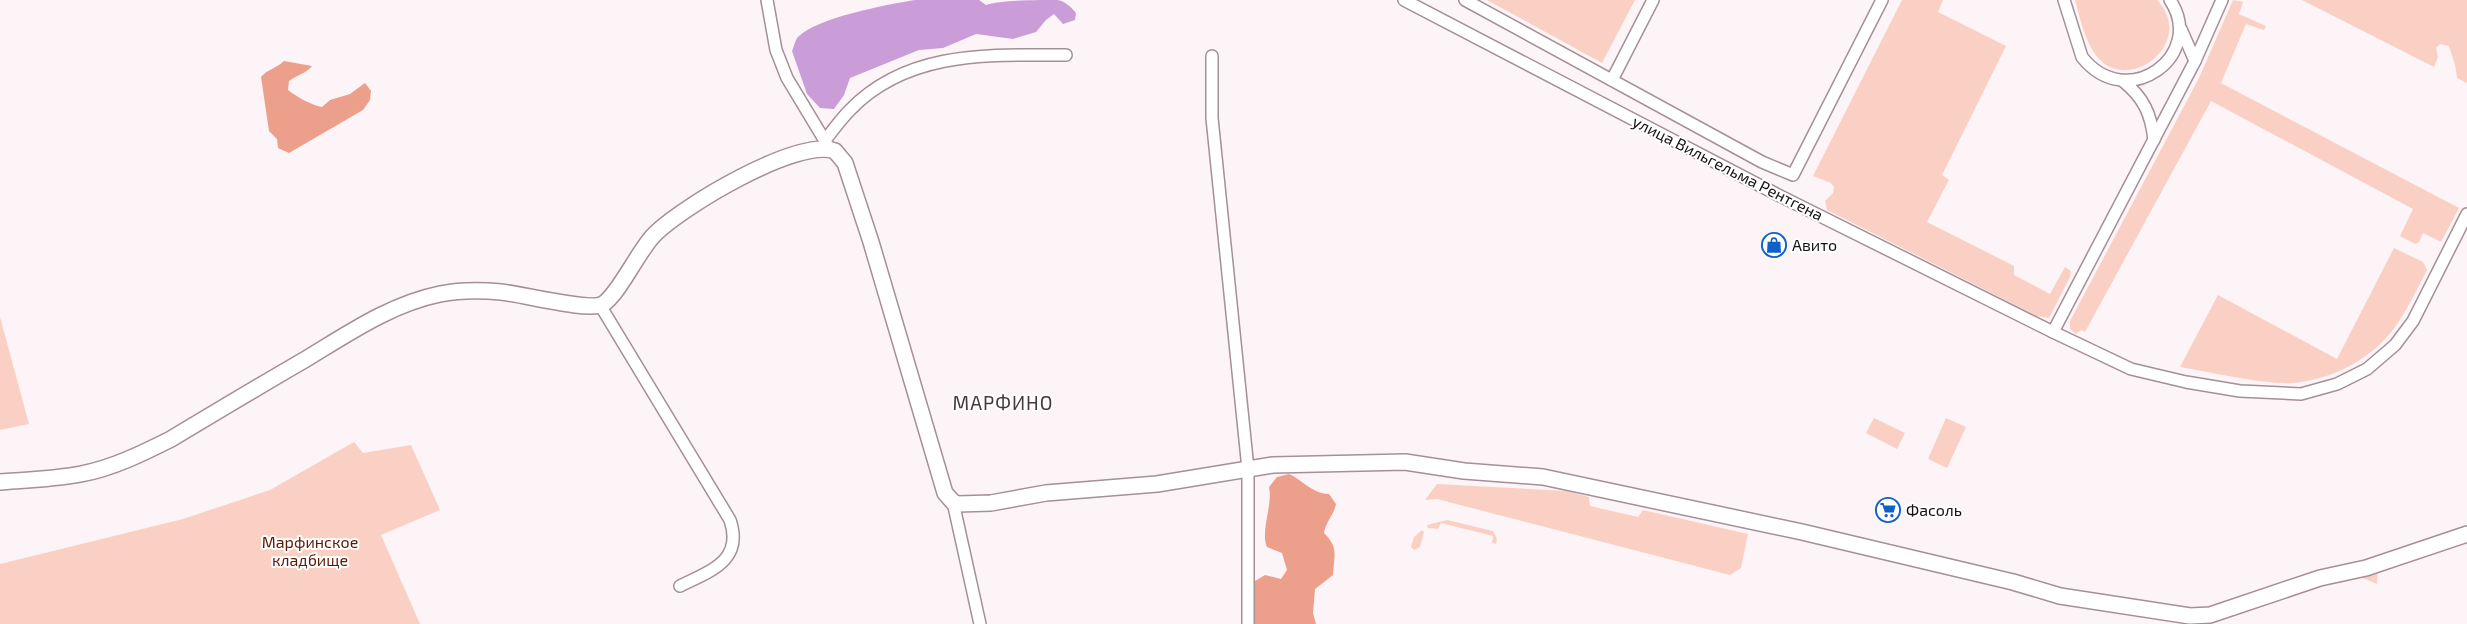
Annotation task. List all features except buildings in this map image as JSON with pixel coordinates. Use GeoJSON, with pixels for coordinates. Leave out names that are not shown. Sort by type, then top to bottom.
{"type":"FeatureCollection","features":[{"type":"Feature","properties":{"kind":"street"},"geometry":{"type":"LineString","coordinates":[[767,0],[776,50],[788,78],[827,144],[840,155],[851,180],[945,493],[953,502],[980,624]]}},
{"type":"Feature","properties":{"kind":"street","name":"улица Вильгельма Рентгена"},"geometry":{"type":"LineString","coordinates":[[1404,0],[1780,196],[2053,332],[2131,369],[2186,382],[2240,391],[2301,394],[2337,384],[2367,369],[2395,345],[2413,320],[2467,214]]}},
{"type":"Feature","properties":{"kind":"street","name":"улица Вильгельма Рентгена"},"geometry":{"type":"LineString","coordinates":[[1465,0],[1762,162],[1792,175],[1882,0]]}},
{"type":"Feature","properties":{"kind":"street"},"geometry":{"type":"LineString","coordinates":[[1612,80],[1653,0]]}},
{"type":"Feature","properties":{"kind":"street"},"geometry":{"type":"LineString","coordinates":[[2064,0],[2082,57],[2104,76],[2123,81],[2146,78],[2163,66],[2178,41],[2178,23]]}},
{"type":"Feature","properties":{"kind":"street"},"geometry":{"type":"LineString","coordinates":[[2170,0],[2195,62]]}},
{"type":"Feature","properties":{"kind":"street"},"geometry":{"type":"LineString","coordinates":[[2053,332],[2195,62],[2222,0]]}},
{"type":"Feature","properties":{"kind":"street"},"geometry":{"type":"LineString","coordinates":[[0,482],[49,479],[83,474],[140,454],[171,439],[362,325],[416,300],[440,294],[481,291],[534,297],[583,306],[600,305],[610,298],[643,247],[667,223],[726,185],[752,171],[827,144],[850,109],[878,87],[910,70],[948,59],[985,55],[1066,55]]}},
{"type":"Feature","properties":{"kind":"street"},"geometry":{"type":"LineString","coordinates":[[1212,56],[1212,118],[1248,468],[1248,624]]}},
{"type":"Feature","properties":{"kind":"street"},"geometry":{"type":"LineString","coordinates":[[2123,81],[2145,103],[2151,118],[2154,140]]}},
{"type":"Feature","properties":{"kind":"street"},"geometry":{"type":"LineString","coordinates":[[600,305],[730,520],[733,528],[732,548],[727,559],[719,567],[680,586]]}},
{"type":"Feature","properties":{"kind":"street"},"geometry":{"type":"LineString","coordinates":[[953,502],[964,505],[991,503],[1046,493],[1156,484],[1248,468],[1294,464],[1331,465],[1359,462],[1405,462],[1464,471],[1543,477],[1802,532],[2013,582],[2060,596],[2190,616],[2210,615],[2320,578],[2366,568],[2467,534]]}},
{"type":"Feature","properties":{"kind":"green space"},"geometry":{"type":"Polygon","coordinates":[[[1487,0],[1635,0],[1602,63],[1487,0]]]}},
{"type":"Feature","properties":{"kind":"green space"},"geometry":{"type":"Polygon","coordinates":[[[1902,0],[1943,0],[1938,12],[2006,46],[1942,175],[1949,180],[1927,222],[2014,266],[2014,275],[2050,294],[2065,267],[2071,271],[2070,277],[2049,318],[2037,316],[1827,210],[1825,201],[1833,193],[1834,187],[1831,183],[1813,176],[1902,0]]]}},
{"type":"Feature","properties":{"kind":"green space"},"geometry":{"type":"Polygon","coordinates":[[[2075,0],[2157,0],[2167,16],[2169,33],[2164,48],[2153,60],[2139,68],[2124,70],[2108,66],[2091,48],[2075,0]]]}},
{"type":"Feature","properties":{"kind":"green space"},"geometry":{"type":"Polygon","coordinates":[[[2233,0],[2243,2],[2239,14],[2266,26],[2264,30],[2246,24],[2221,83],[2459,208],[2441,242],[2423,233],[2419,242],[2415,244],[2400,236],[2413,209],[2211,101],[2085,332],[2081,330],[2076,334],[2070,329],[2070,321],[2199,78],[2233,0]]]}},
{"type":"Feature","properties":{"kind":"green space"},"geometry":{"type":"Polygon","coordinates":[[[2302,0],[2467,0],[2467,83],[2457,78],[2449,46],[2440,44],[2436,48],[2438,57],[2434,67],[2302,0]]]}},
{"type":"Feature","properties":{"kind":"green space"},"geometry":{"type":"Polygon","coordinates":[[[2394,248],[2423,262],[2427,270],[2395,327],[2375,349],[2350,366],[2323,377],[2294,383],[2253,380],[2180,367],[2218,295],[2337,359],[2394,248]]]}},
{"type":"Feature","properties":{"kind":"green space"},"geometry":{"type":"Polygon","coordinates":[[[0,317],[29,424],[0,430],[0,317]]]}},
{"type":"Feature","properties":{"kind":"green space"},"geometry":{"type":"Polygon","coordinates":[[[1874,418],[1905,433],[1897,449],[1866,433],[1874,418]]]}},
{"type":"Feature","properties":{"kind":"green space"},"geometry":{"type":"Polygon","coordinates":[[[1946,418],[1966,427],[1947,468],[1928,459],[1946,418]]]}},
{"type":"Feature","properties":{"kind":"green space","name":"Марфинское кладбище"},"geometry":{"type":"Polygon","coordinates":[[[354,442],[363,453],[411,445],[440,510],[381,535],[420,624],[0,624],[0,564],[183,519],[270,490],[354,442]]]}},
{"type":"Feature","properties":{"kind":"green space"},"geometry":{"type":"Polygon","coordinates":[[[1437,484],[1567,491],[1589,497],[1590,506],[1638,517],[1643,510],[1748,534],[1741,568],[1730,575],[1437,499],[1425,500],[1437,484]]]}},
{"type":"Feature","properties":{"kind":"green space"},"geometry":{"type":"Polygon","coordinates":[[[1447,520],[1493,531],[1497,539],[1496,544],[1492,543],[1493,536],[1441,523],[1438,529],[1428,528],[1427,525],[1447,520]]]}},
{"type":"Feature","properties":{"kind":"green space"},"geometry":{"type":"Polygon","coordinates":[[[1422,530],[1424,532],[1420,547],[1414,550],[1411,547],[1414,537],[1422,530]]]}},
{"type":"Feature","properties":{"kind":"green space"},"geometry":{"type":"Polygon","coordinates":[[[2378,570],[2377,584],[2360,577],[2378,570]]]}},
{"type":"Feature","properties":{"kind":"shaded area"},"geometry":{"type":"Polygon","coordinates":[[[915,0],[979,0],[986,5],[1010,1],[1057,0],[1065,3],[1076,13],[1075,20],[1063,24],[1054,14],[1036,32],[1013,39],[976,34],[943,48],[919,50],[850,78],[844,95],[834,109],[820,108],[807,94],[792,51],[798,37],[821,23],[836,18],[915,0]]]}},
{"type":"Feature","properties":{"kind":"shaded area"},"geometry":{"type":"Polygon","coordinates":[[[284,61],[312,66],[289,81],[288,90],[309,103],[322,107],[330,100],[350,94],[365,83],[371,91],[370,100],[363,110],[289,153],[278,148],[277,139],[269,131],[261,77],[284,61]]]}},
{"type":"Feature","properties":{"kind":"shaded area"},"geometry":{"type":"Polygon","coordinates":[[[1289,474],[1312,489],[1329,494],[1336,504],[1324,533],[1332,543],[1335,552],[1333,575],[1315,589],[1313,613],[1316,624],[1255,624],[1255,581],[1265,575],[1281,579],[1287,570],[1282,553],[1267,547],[1265,534],[1270,494],[1269,487],[1277,477],[1289,474]]]}},
{"type":"Feature","properties":{"kind":"place","name":"Авито"},"geometry":{"type":"Point","coordinates":[1774,245]}},
{"type":"Feature","properties":{"kind":"place","name":"Фасоль"},"geometry":{"type":"Point","coordinates":[1888,510]}},
{"type":"Feature","properties":{"kind":"district","name":"МАРФИНО"},"geometry":{"type":"Point","coordinates":[1003,403]}}]}
